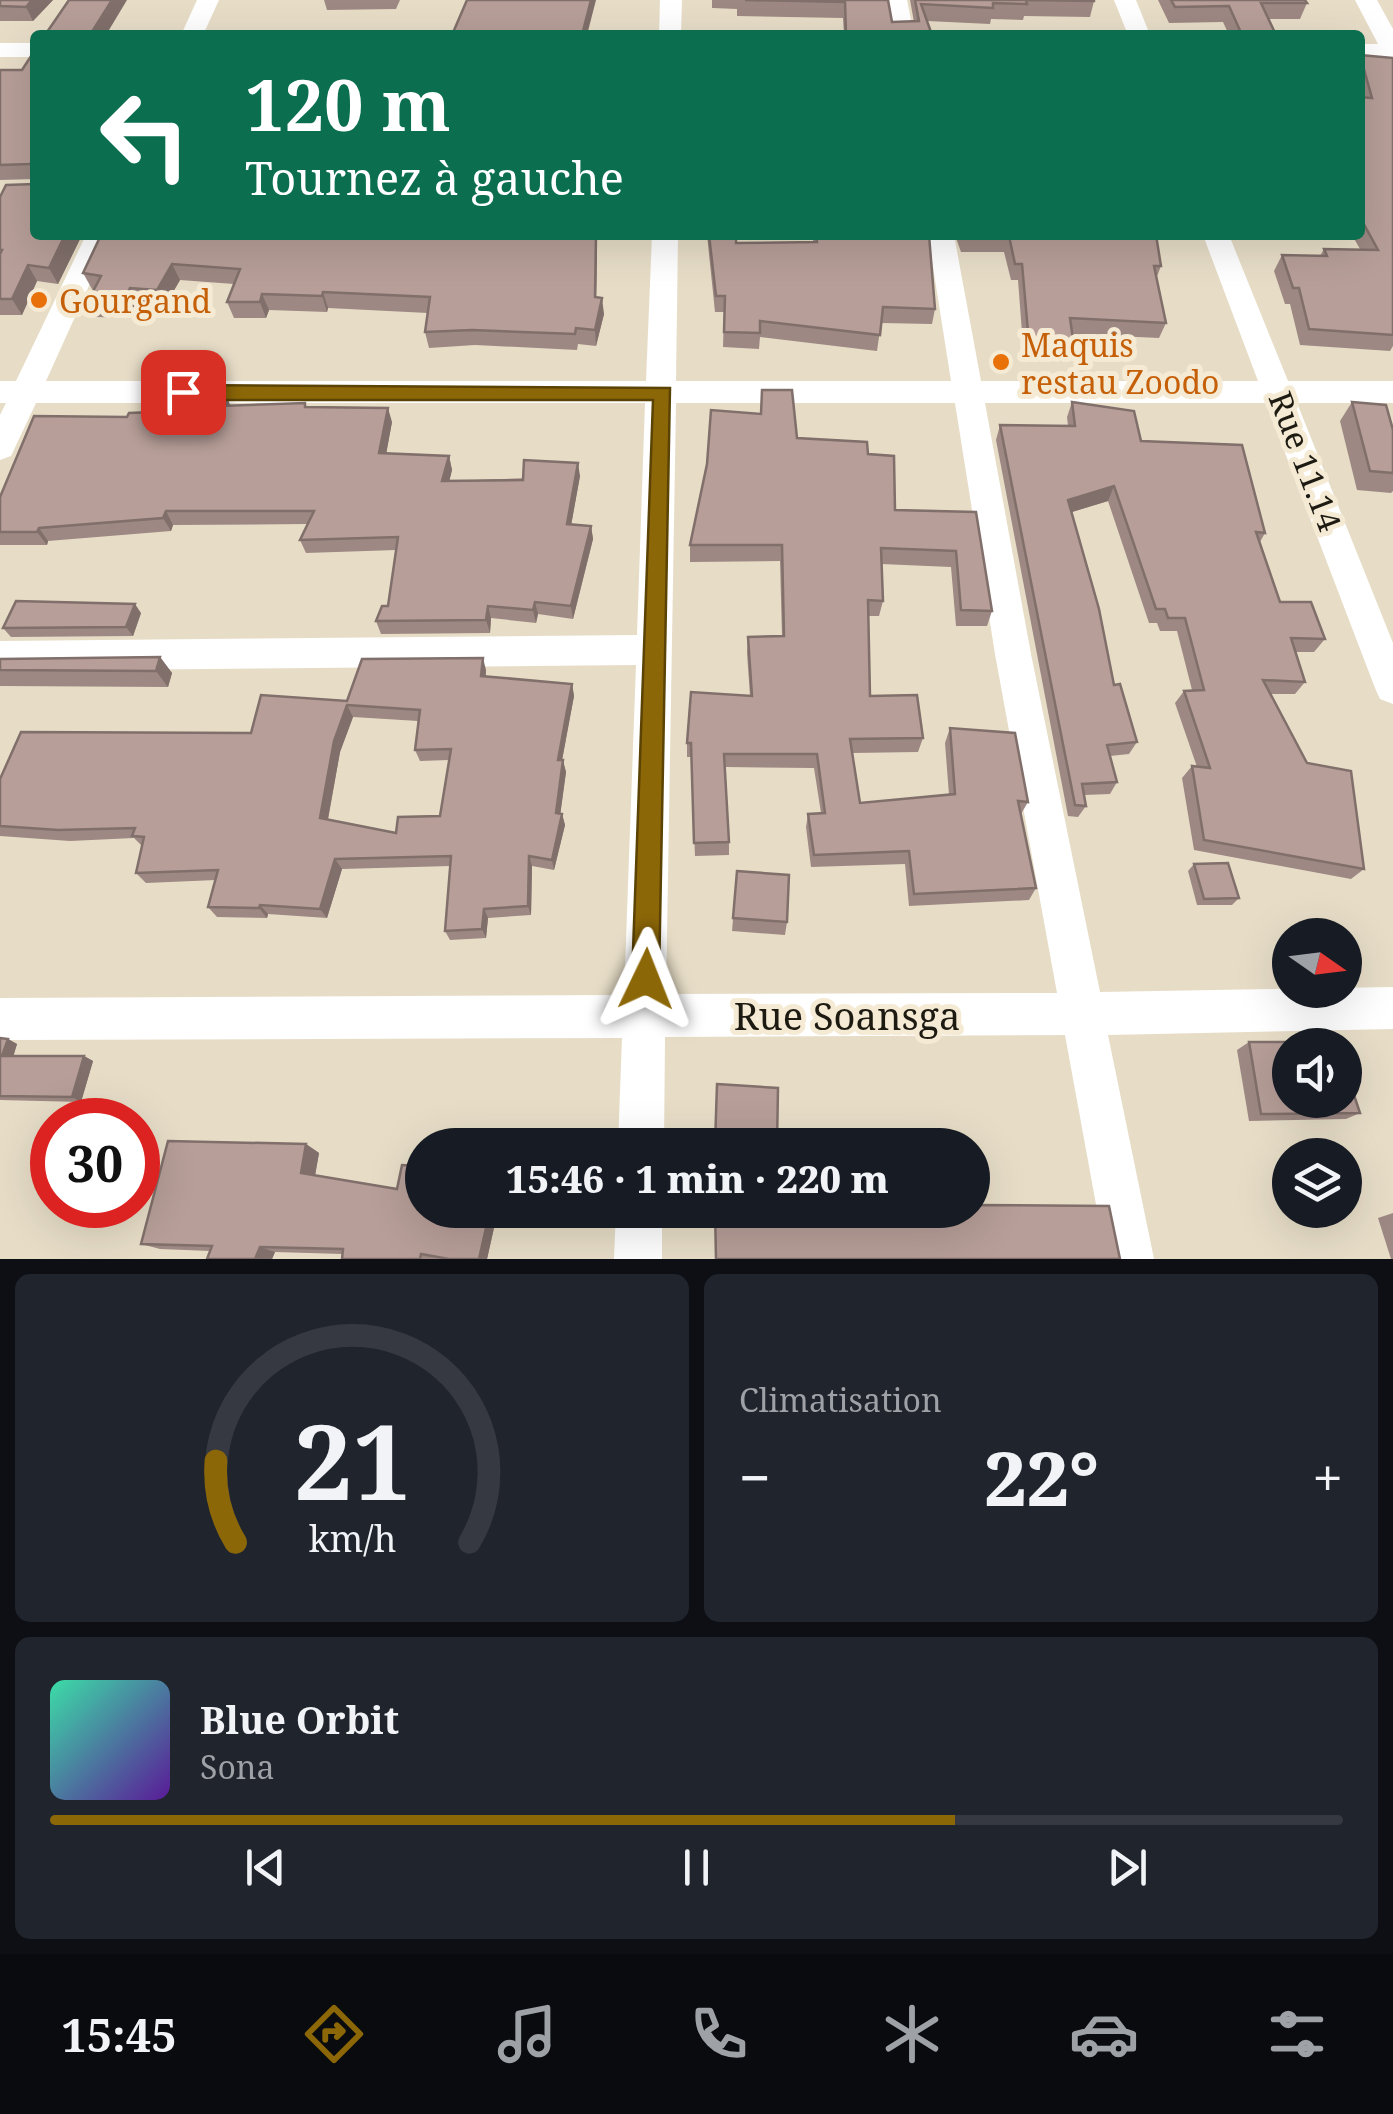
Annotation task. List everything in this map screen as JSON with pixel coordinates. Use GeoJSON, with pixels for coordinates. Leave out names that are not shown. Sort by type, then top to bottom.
{"type":"FeatureCollection","features":[{"type":"Feature","properties":{"kind":"street"},"geometry":{"type":"LineString","coordinates":[[194,30],[208,0]]}},
{"type":"Feature","properties":{"kind":"street"},"geometry":{"type":"LineString","coordinates":[[670,30],[671,0]]}},
{"type":"Feature","properties":{"kind":"street"},"geometry":{"type":"LineString","coordinates":[[896,0],[902,30]]}},
{"type":"Feature","properties":{"kind":"street"},"geometry":{"type":"LineString","coordinates":[[1125,0],[1137,30]]}},
{"type":"Feature","properties":{"kind":"street"},"geometry":{"type":"LineString","coordinates":[[1365,51],[1393,51],[1366,0]]}},
{"type":"Feature","properties":{"kind":"street"},"geometry":{"type":"LineString","coordinates":[[0,50],[30,50]]}},
{"type":"Feature","properties":{"kind":"street"},"geometry":{"type":"LineString","coordinates":[[0,448],[13,392],[95,240]]}},
{"type":"Feature","properties":{"kind":"street"},"geometry":{"type":"LineString","coordinates":[[641,1128],[665,240]]}},
{"type":"Feature","properties":{"kind":"street"},"geometry":{"type":"LineString","coordinates":[[941,240],[1013,654],[1130,1259]]}},
{"type":"Feature","properties":{"kind":"street","name":"Rue 11.14"},"geometry":{"type":"LineString","coordinates":[[1218,240],[1393,688]]}},
{"type":"Feature","properties":{"kind":"street"},"geometry":{"type":"LineString","coordinates":[[13,392],[1393,392]]}},
{"type":"Feature","properties":{"kind":"street"},"geometry":{"type":"LineString","coordinates":[[0,656],[656,650]]}},
{"type":"Feature","properties":{"kind":"street","name":"Rue Soansga"},"geometry":{"type":"LineString","coordinates":[[0,1019],[1082,1014],[1393,1008]]}},
{"type":"Feature","properties":{"kind":"street"},"geometry":{"type":"LineString","coordinates":[[638,1259],[639,1228]]}},
{"type":"Feature","properties":{"kind":"building"},"geometry":{"type":"Polygon","coordinates":[[[0,0],[32,0],[26,7],[0,6],[0,0]]]}},
{"type":"Feature","properties":{"kind":"building"},"geometry":{"type":"Polygon","coordinates":[[[69,0],[112,0],[93,30],[48,30],[69,0]]]}},
{"type":"Feature","properties":{"kind":"building"},"geometry":{"type":"Polygon","coordinates":[[[467,0],[591,0],[583,30],[454,30],[467,0]]]}},
{"type":"Feature","properties":{"kind":"building"},"geometry":{"type":"Polygon","coordinates":[[[745,0],[888,0],[892,22],[919,21],[915,0],[1026,0],[1027,4],[993,3],[993,8],[921,4],[930,30],[846,30],[845,2],[745,0]]]}},
{"type":"Feature","properties":{"kind":"building"},"geometry":{"type":"Polygon","coordinates":[[[1171,0],[1307,3],[1261,3],[1274,30],[1240,30],[1229,6],[1175,7],[1171,0]]]}},
{"type":"Feature","properties":{"kind":"building"},"geometry":{"type":"Polygon","coordinates":[[[1365,55],[1393,58],[1393,335],[1309,329],[1299,288],[1293,288],[1282,255],[1327,256],[1324,249],[1378,250],[1365,226],[1365,97],[1372,98],[1365,55]]]}},
{"type":"Feature","properties":{"kind":"building"},"geometry":{"type":"Polygon","coordinates":[[[30,58],[30,164],[0,165],[0,70],[22,70],[30,58]]]}},
{"type":"Feature","properties":{"kind":"building"},"geometry":{"type":"Polygon","coordinates":[[[30,184],[30,240],[63,240],[49,268],[28,265],[12,299],[0,299],[0,197],[6,185],[30,184]]]}},
{"type":"Feature","properties":{"kind":"building"},"geometry":{"type":"Polygon","coordinates":[[[99,240],[596,240],[595,297],[602,298],[595,330],[576,328],[575,334],[425,332],[430,297],[323,292],[322,296],[262,294],[260,302],[227,302],[240,269],[172,264],[157,290],[130,288],[123,302],[88,301],[101,276],[83,273],[99,240]]]}},
{"type":"Feature","properties":{"kind":"building"},"geometry":{"type":"Polygon","coordinates":[[[710,240],[929,240],[935,309],[883,307],[880,335],[760,321],[760,333],[724,332],[725,296],[716,296],[710,240]]]}},
{"type":"Feature","properties":{"kind":"building"},"geometry":{"type":"Polygon","coordinates":[[[1010,240],[1157,240],[1161,266],[1154,266],[1166,323],[1070,318],[1074,346],[1029,343],[1022,264],[1015,264],[1010,240]]]}},
{"type":"Feature","properties":{"kind":"building"},"geometry":{"type":"Polygon","coordinates":[[[762,390],[792,390],[797,438],[867,442],[868,454],[894,456],[895,510],[976,512],[992,611],[961,610],[956,551],[881,548],[883,601],[868,600],[870,696],[917,695],[923,738],[850,739],[860,803],[955,794],[950,728],[1015,733],[1028,802],[1018,801],[1036,888],[914,894],[909,851],[814,855],[808,814],[825,813],[817,754],[724,754],[729,842],[694,843],[691,743],[687,743],[691,692],[752,696],[748,637],[784,636],[782,545],[690,545],[707,464],[711,410],[761,414],[762,390]]]}},
{"type":"Feature","properties":{"kind":"building"},"geometry":{"type":"Polygon","coordinates":[[[185,393],[225,393],[220,406],[305,403],[305,407],[388,408],[379,453],[449,456],[442,481],[523,480],[524,460],[578,463],[567,524],[591,526],[571,606],[535,602],[533,610],[488,606],[486,620],[376,621],[382,606],[388,606],[398,537],[300,540],[314,511],[166,511],[163,518],[39,528],[37,532],[0,532],[0,497],[34,416],[127,417],[129,413],[178,411],[185,393]]]}},
{"type":"Feature","properties":{"kind":"building"},"geometry":{"type":"Polygon","coordinates":[[[1072,402],[1134,411],[1141,441],[1242,445],[1265,533],[1256,532],[1280,602],[1311,602],[1325,639],[1291,638],[1305,682],[1263,680],[1307,763],[1351,771],[1364,869],[1204,840],[1192,766],[1210,768],[1184,691],[1204,690],[1185,618],[1168,618],[1165,609],[1156,609],[1114,486],[1068,500],[1099,609],[1114,685],[1120,684],[1137,742],[1107,745],[1117,782],[1082,784],[1086,806],[1075,805],[1000,425],[1075,426],[1072,402]]]}},
{"type":"Feature","properties":{"kind":"building"},"geometry":{"type":"Polygon","coordinates":[[[1352,402],[1386,405],[1393,430],[1393,473],[1370,471],[1352,402]]]}},
{"type":"Feature","properties":{"kind":"building"},"geometry":{"type":"Polygon","coordinates":[[[16,601],[135,604],[126,627],[3,628],[16,601]]]}},
{"type":"Feature","properties":{"kind":"building"},"geometry":{"type":"Polygon","coordinates":[[[160,657],[156,671],[0,670],[0,659],[160,657]]]}},
{"type":"Feature","properties":{"kind":"building"},"geometry":{"type":"Polygon","coordinates":[[[483,658],[481,676],[572,684],[558,760],[563,760],[556,813],[562,814],[552,860],[529,856],[528,906],[484,909],[482,929],[445,931],[451,856],[335,859],[320,909],[208,907],[218,870],[136,873],[144,837],[132,836],[135,828],[58,830],[0,826],[0,779],[21,732],[251,733],[261,695],[347,701],[362,659],[483,658]],[[347,705],[334,741],[320,818],[396,833],[398,817],[440,816],[451,749],[415,750],[420,710],[347,705]]]}},
{"type":"Feature","properties":{"kind":"building"},"geometry":{"type":"Polygon","coordinates":[[[1228,863],[1239,898],[1204,899],[1194,864],[1228,863]]]}},
{"type":"Feature","properties":{"kind":"building"},"geometry":{"type":"Polygon","coordinates":[[[737,871],[789,875],[787,922],[733,918],[737,871]]]}},
{"type":"Feature","properties":{"kind":"building"},"geometry":{"type":"Polygon","coordinates":[[[0,1038],[8,1039],[2,1056],[84,1056],[72,1097],[0,1096],[0,1038]]]}},
{"type":"Feature","properties":{"kind":"building"},"geometry":{"type":"Polygon","coordinates":[[[1249,1042],[1272,1042],[1272,1114],[1261,1114],[1249,1042]]]}},
{"type":"Feature","properties":{"kind":"building"},"geometry":{"type":"Polygon","coordinates":[[[717,1084],[778,1088],[777,1128],[716,1128],[717,1084]]]}},
{"type":"Feature","properties":{"kind":"building"},"geometry":{"type":"Polygon","coordinates":[[[168,1141],[306,1144],[301,1173],[397,1189],[405,1165],[405,1228],[486,1228],[479,1259],[421,1254],[420,1259],[342,1259],[343,1249],[260,1247],[255,1259],[207,1259],[212,1246],[141,1244],[145,1228],[160,1228],[160,1172],[168,1141]]]}},
{"type":"Feature","properties":{"kind":"building"},"geometry":{"type":"Polygon","coordinates":[[[990,1205],[1109,1206],[1120,1259],[716,1259],[715,1228],[990,1228],[990,1205]]]}},
{"type":"Feature","properties":{"kind":"place","name":"Gourgand"},"geometry":{"type":"Point","coordinates":[39,300]}},
{"type":"Feature","properties":{"kind":"place","name":"Maquis restau Zoodo"},"geometry":{"type":"Point","coordinates":[1001,362]}},
{"type":"Feature","properties":{"kind":"route"},"geometry":{"type":"LineString","coordinates":[[183,392],[663,392],[646,979]]}}]}
